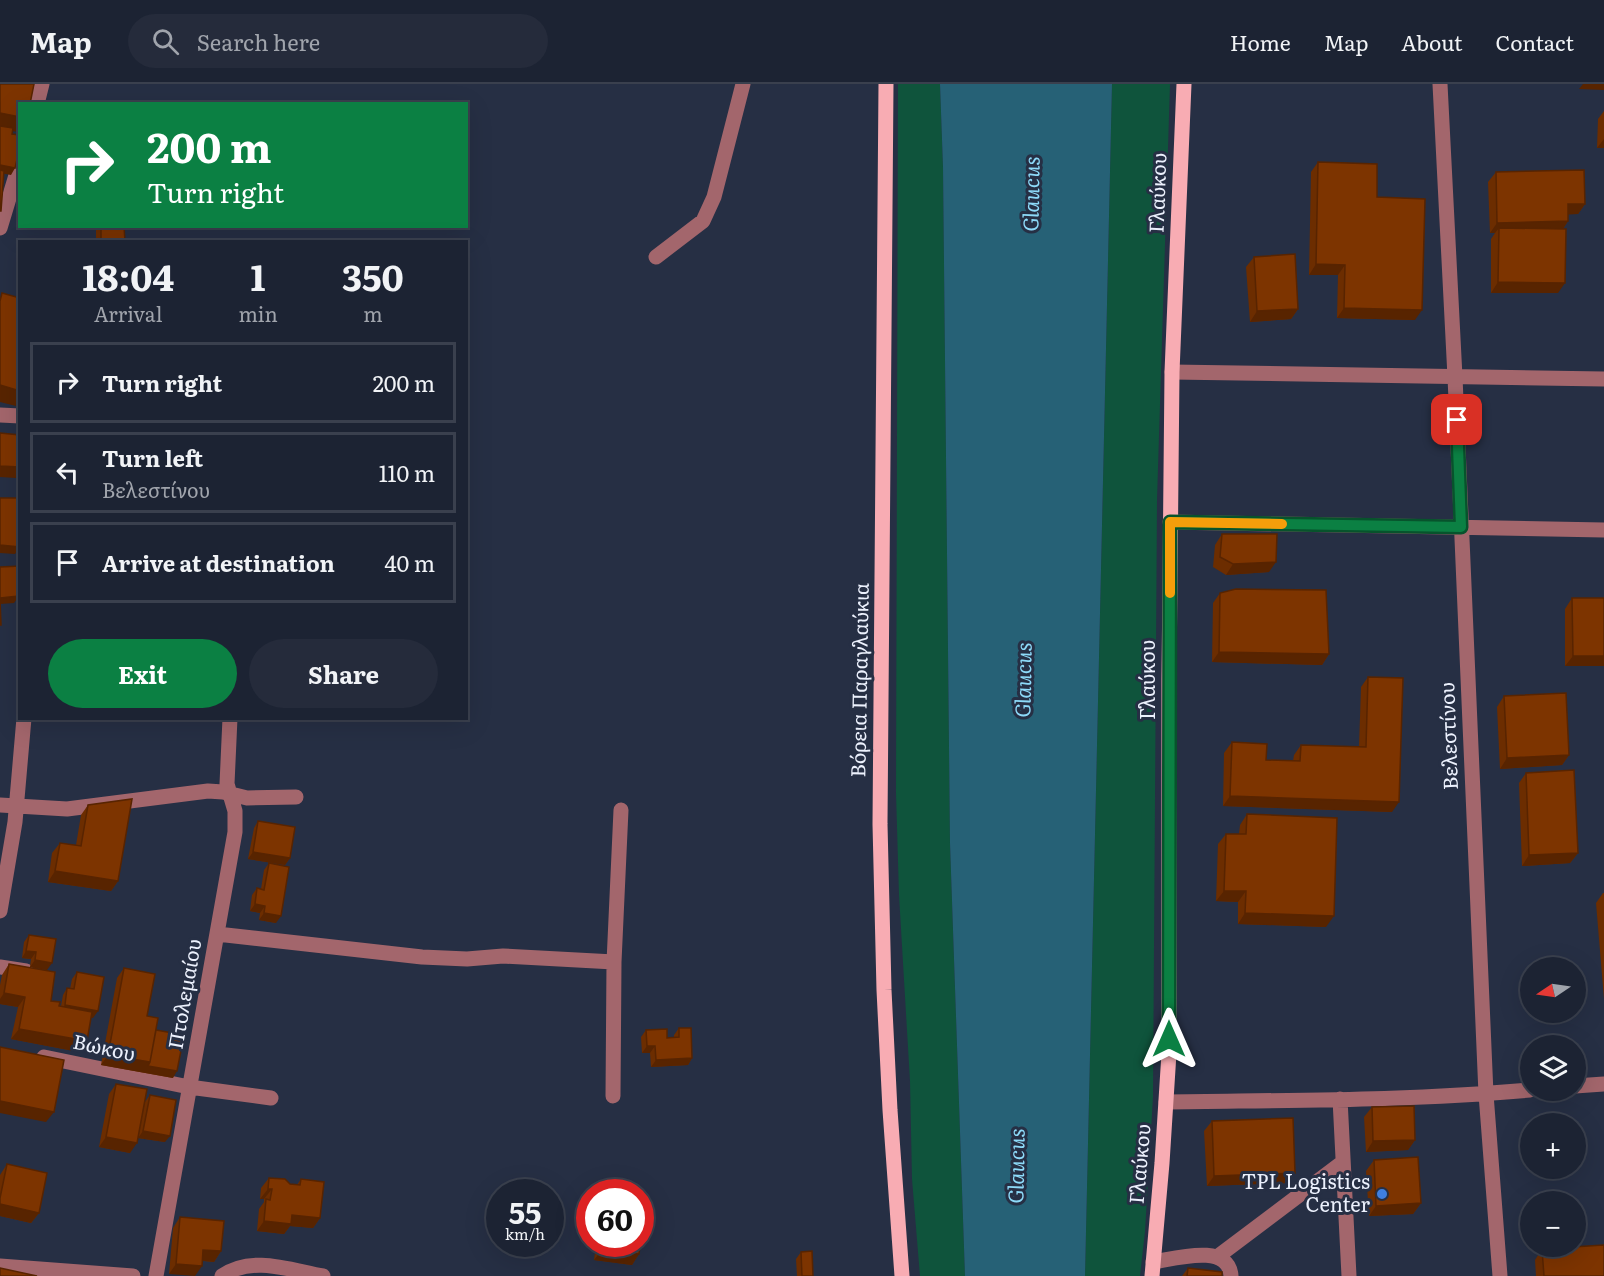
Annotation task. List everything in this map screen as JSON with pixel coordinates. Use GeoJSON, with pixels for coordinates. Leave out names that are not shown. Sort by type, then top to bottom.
{"type":"FeatureCollection","features":[{"type":"Feature","properties":{"kind":"main road","name":"Βόρεια Παραγλαύκια"},"geometry":{"type":"LineString","coordinates":[[886,84],[880,824],[885,1011],[902,1276]]}},
{"type":"Feature","properties":{"kind":"main road","name":"Γλαύκου"},"geometry":{"type":"LineString","coordinates":[[1152,1269],[1170,1026],[1172,372],[1184,84]]}},
{"type":"Feature","properties":{"kind":"street"},"geometry":{"type":"LineString","coordinates":[[38,102],[42,84]]}},
{"type":"Feature","properties":{"kind":"street"},"geometry":{"type":"LineString","coordinates":[[656,257],[703,221],[714,197],[742,84]]}},
{"type":"Feature","properties":{"kind":"street","name":"Βελεστίνου"},"geometry":{"type":"LineString","coordinates":[[1440,84],[1486,1094],[1500,1276]]}},
{"type":"Feature","properties":{"kind":"street"},"geometry":{"type":"LineString","coordinates":[[0,228],[18,169]]}},
{"type":"Feature","properties":{"kind":"street"},"geometry":{"type":"LineString","coordinates":[[1172,372],[1604,379]]}},
{"type":"Feature","properties":{"kind":"street"},"geometry":{"type":"LineString","coordinates":[[0,415],[18,416]]}},
{"type":"Feature","properties":{"kind":"street"},"geometry":{"type":"LineString","coordinates":[[1170,522],[1604,530]]}},
{"type":"Feature","properties":{"kind":"street"},"geometry":{"type":"LineString","coordinates":[[0,911],[16,807],[24,720]]}},
{"type":"Feature","properties":{"kind":"street","name":"Πτολεμαίου"},"geometry":{"type":"LineString","coordinates":[[156,1276],[236,820],[234,804],[227,784],[230,720]]}},
{"type":"Feature","properties":{"kind":"street"},"geometry":{"type":"LineString","coordinates":[[0,805],[67,808],[201,791],[218,791],[247,798],[296,797]]}},
{"type":"Feature","properties":{"kind":"street"},"geometry":{"type":"LineString","coordinates":[[613,1096],[614,962],[621,810]]}},
{"type":"Feature","properties":{"kind":"street"},"geometry":{"type":"LineString","coordinates":[[217,934],[422,957],[467,959],[511,956],[614,962]]}},
{"type":"Feature","properties":{"kind":"street"},"geometry":{"type":"LineString","coordinates":[[0,967],[40,974]]}},
{"type":"Feature","properties":{"kind":"street","name":"Βώκου"},"geometry":{"type":"LineString","coordinates":[[33,1054],[189,1087],[271,1098]]}},
{"type":"Feature","properties":{"kind":"street"},"geometry":{"type":"LineString","coordinates":[[1586,1085],[1604,1084]]}},
{"type":"Feature","properties":{"kind":"street"},"geometry":{"type":"LineString","coordinates":[[1166,1102],[1341,1099],[1520,1091]]}},
{"type":"Feature","properties":{"kind":"street"},"geometry":{"type":"LineString","coordinates":[[1341,1099],[1349,1276]]}},
{"type":"Feature","properties":{"kind":"street"},"geometry":{"type":"LineString","coordinates":[[1217,1257],[1343,1162]]}},
{"type":"Feature","properties":{"kind":"street"},"geometry":{"type":"LineString","coordinates":[[1152,1269],[1207,1254],[1217,1257],[1229,1267],[1231,1276]]}},
{"type":"Feature","properties":{"kind":"street"},"geometry":{"type":"LineString","coordinates":[[222,1276],[236,1267],[257,1265],[323,1276]]}},
{"type":"Feature","properties":{"kind":"street"},"geometry":{"type":"LineString","coordinates":[[0,1266],[133,1276]]}},
{"type":"Feature","properties":{"kind":"green space"},"geometry":{"type":"Polygon","coordinates":[[[898,84],[940,84],[943,167],[950,843],[965,1276],[920,1276],[912,1179],[910,1081],[899,895],[896,793],[898,84]]]}},
{"type":"Feature","properties":{"kind":"green space"},"geometry":{"type":"Polygon","coordinates":[[[1112,84],[1170,84],[1157,500],[1153,1097],[1140,1276],[1085,1276],[1112,84]]]}},
{"type":"Feature","properties":{"kind":"water","name":"Glaucus"},"geometry":{"type":"Polygon","coordinates":[[[940,84],[1112,84],[1085,1276],[965,1276],[950,843],[943,167],[940,84]]]}},
{"type":"Feature","properties":{"kind":"building"},"geometry":{"type":"Polygon","coordinates":[[[0,84],[34,84],[30,102],[18,102],[18,117],[0,113],[0,84]]]}},
{"type":"Feature","properties":{"kind":"building"},"geometry":{"type":"Polygon","coordinates":[[[0,126],[13,128],[12,134],[18,135],[18,155],[15,168],[0,165],[0,126]]]}},
{"type":"Feature","properties":{"kind":"building"},"geometry":{"type":"Polygon","coordinates":[[[1318,162],[1377,164],[1377,197],[1425,199],[1422,310],[1344,308],[1345,265],[1316,264],[1318,162]]]}},
{"type":"Feature","properties":{"kind":"building"},"geometry":{"type":"Polygon","coordinates":[[[0,170],[4,171],[1,211],[0,211],[0,170]]]}},
{"type":"Feature","properties":{"kind":"building"},"geometry":{"type":"Polygon","coordinates":[[[1584,170],[1585,204],[1568,204],[1568,221],[1497,223],[1496,172],[1584,170]]]}},
{"type":"Feature","properties":{"kind":"building"},"geometry":{"type":"Polygon","coordinates":[[[101,228],[124,228],[125,240],[101,240],[101,228]]]}},
{"type":"Feature","properties":{"kind":"building"},"geometry":{"type":"Polygon","coordinates":[[[1499,228],[1566,229],[1565,283],[1498,282],[1499,228]]]}},
{"type":"Feature","properties":{"kind":"building"},"geometry":{"type":"Polygon","coordinates":[[[1295,254],[1298,309],[1257,311],[1254,257],[1295,254]]]}},
{"type":"Feature","properties":{"kind":"building"},"geometry":{"type":"Polygon","coordinates":[[[2,293],[18,297],[18,390],[0,385],[0,301],[2,293]]]}},
{"type":"Feature","properties":{"kind":"building"},"geometry":{"type":"Polygon","coordinates":[[[0,433],[18,435],[18,467],[0,466],[0,433]]]}},
{"type":"Feature","properties":{"kind":"building"},"geometry":{"type":"Polygon","coordinates":[[[0,498],[18,498],[18,547],[0,545],[0,498]]]}},
{"type":"Feature","properties":{"kind":"building"},"geometry":{"type":"Polygon","coordinates":[[[1222,534],[1277,534],[1276,562],[1233,564],[1220,557],[1222,534]]]}},
{"type":"Feature","properties":{"kind":"building"},"geometry":{"type":"Polygon","coordinates":[[[18,566],[18,596],[0,598],[0,567],[18,566]]]}},
{"type":"Feature","properties":{"kind":"building"},"geometry":{"type":"Polygon","coordinates":[[[1236,589],[1326,590],[1329,654],[1219,652],[1220,593],[1236,589]]]}},
{"type":"Feature","properties":{"kind":"building"},"geometry":{"type":"Polygon","coordinates":[[[1572,598],[1604,598],[1604,656],[1573,656],[1572,598]]]}},
{"type":"Feature","properties":{"kind":"building"},"geometry":{"type":"Polygon","coordinates":[[[1368,677],[1403,678],[1399,802],[1230,796],[1232,742],[1267,744],[1266,760],[1300,761],[1301,745],[1366,747],[1368,677]]]}},
{"type":"Feature","properties":{"kind":"building"},"geometry":{"type":"Polygon","coordinates":[[[1566,693],[1569,755],[1507,758],[1504,696],[1566,693]]]}},
{"type":"Feature","properties":{"kind":"building"},"geometry":{"type":"Polygon","coordinates":[[[1574,770],[1578,853],[1529,855],[1526,773],[1574,770]]]}},
{"type":"Feature","properties":{"kind":"building"},"geometry":{"type":"Polygon","coordinates":[[[132,799],[118,881],[55,871],[60,843],[81,846],[88,805],[132,799]]]}},
{"type":"Feature","properties":{"kind":"building"},"geometry":{"type":"Polygon","coordinates":[[[1247,814],[1337,818],[1334,916],[1245,913],[1246,891],[1224,891],[1226,834],[1246,834],[1247,814]]]}},
{"type":"Feature","properties":{"kind":"building"},"geometry":{"type":"Polygon","coordinates":[[[258,821],[295,827],[290,858],[253,852],[258,821]]]}},
{"type":"Feature","properties":{"kind":"building"},"geometry":{"type":"Polygon","coordinates":[[[269,863],[289,867],[281,916],[264,913],[265,906],[255,904],[257,888],[264,890],[269,863]]]}},
{"type":"Feature","properties":{"kind":"building"},"geometry":{"type":"Polygon","coordinates":[[[29,935],[56,939],[52,963],[35,960],[36,952],[26,951],[29,935]]]}},
{"type":"Feature","properties":{"kind":"building"},"geometry":{"type":"Polygon","coordinates":[[[9,964],[55,972],[51,1001],[60,1002],[59,1006],[92,1012],[87,1041],[19,1029],[25,997],[4,993],[9,964]]]}},
{"type":"Feature","properties":{"kind":"building"},"geometry":{"type":"Polygon","coordinates":[[[124,968],[155,974],[147,1016],[158,1018],[150,1062],[108,1055],[124,968]]]}},
{"type":"Feature","properties":{"kind":"building"},"geometry":{"type":"Polygon","coordinates":[[[77,972],[104,977],[98,1011],[65,1005],[67,988],[74,989],[77,972]]]}},
{"type":"Feature","properties":{"kind":"building"},"geometry":{"type":"Polygon","coordinates":[[[679,1028],[691,1028],[692,1058],[656,1060],[655,1046],[647,1046],[646,1030],[667,1029],[667,1038],[679,1037],[679,1028]]]}},
{"type":"Feature","properties":{"kind":"building"},"geometry":{"type":"Polygon","coordinates":[[[156,1030],[184,1035],[177,1071],[148,1066],[156,1030]]]}},
{"type":"Feature","properties":{"kind":"building"},"geometry":{"type":"Polygon","coordinates":[[[0,1047],[64,1060],[54,1112],[0,1101],[0,1047]]]}},
{"type":"Feature","properties":{"kind":"building"},"geometry":{"type":"Polygon","coordinates":[[[116,1084],[147,1089],[137,1143],[106,1137],[116,1084]]]}},
{"type":"Feature","properties":{"kind":"building"},"geometry":{"type":"Polygon","coordinates":[[[150,1095],[176,1100],[170,1136],[143,1131],[150,1095]]]}},
{"type":"Feature","properties":{"kind":"building"},"geometry":{"type":"Polygon","coordinates":[[[1414,1106],[1415,1140],[1373,1141],[1372,1107],[1414,1106]]]}},
{"type":"Feature","properties":{"kind":"building"},"geometry":{"type":"Polygon","coordinates":[[[1293,1118],[1295,1173],[1214,1176],[1212,1121],[1293,1118]]]}},
{"type":"Feature","properties":{"kind":"building"},"geometry":{"type":"Polygon","coordinates":[[[1418,1157],[1421,1203],[1376,1206],[1374,1160],[1418,1157]]]}},
{"type":"Feature","properties":{"kind":"building"},"geometry":{"type":"Polygon","coordinates":[[[7,1164],[47,1173],[39,1213],[0,1204],[7,1164]]]}},
{"type":"Feature","properties":{"kind":"building"},"geometry":{"type":"Polygon","coordinates":[[[269,1178],[285,1179],[290,1184],[300,1185],[301,1179],[324,1182],[320,1218],[292,1215],[291,1224],[264,1221],[266,1199],[270,1200],[272,1189],[268,1189],[269,1178]]]}},
{"type":"Feature","properties":{"kind":"building"},"geometry":{"type":"Polygon","coordinates":[[[180,1217],[224,1221],[221,1251],[203,1250],[202,1266],[176,1264],[180,1217]]]}},
{"type":"Feature","properties":{"kind":"building"},"geometry":{"type":"Polygon","coordinates":[[[1604,1245],[1604,1276],[1544,1276],[1543,1257],[1586,1257],[1586,1246],[1604,1245]]]}},
{"type":"Feature","properties":{"kind":"building"},"geometry":{"type":"Polygon","coordinates":[[[812,1251],[813,1276],[802,1276],[801,1252],[812,1251]]]}},
{"type":"Feature","properties":{"kind":"building"},"geometry":{"type":"Polygon","coordinates":[[[0,1268],[37,1276],[0,1276],[0,1268]]]}},
{"type":"Feature","properties":{"kind":"building"},"geometry":{"type":"Polygon","coordinates":[[[1188,1268],[1222,1272],[1222,1276],[1187,1276],[1188,1268]]]}},
{"type":"Feature","properties":{"kind":"slow traffic"},"geometry":{"type":"LineString","coordinates":[[1170,593],[1170,522],[1282,524]]}},
{"type":"Feature","properties":{"kind":"place","name":"TPL Logistics Center"},"geometry":{"type":"Point","coordinates":[1382,1194]}},
{"type":"Feature","properties":{"kind":"route"},"geometry":{"type":"LineString","coordinates":[[1169,1039],[1170,522],[1461,527],[1457,420]]}}]}
